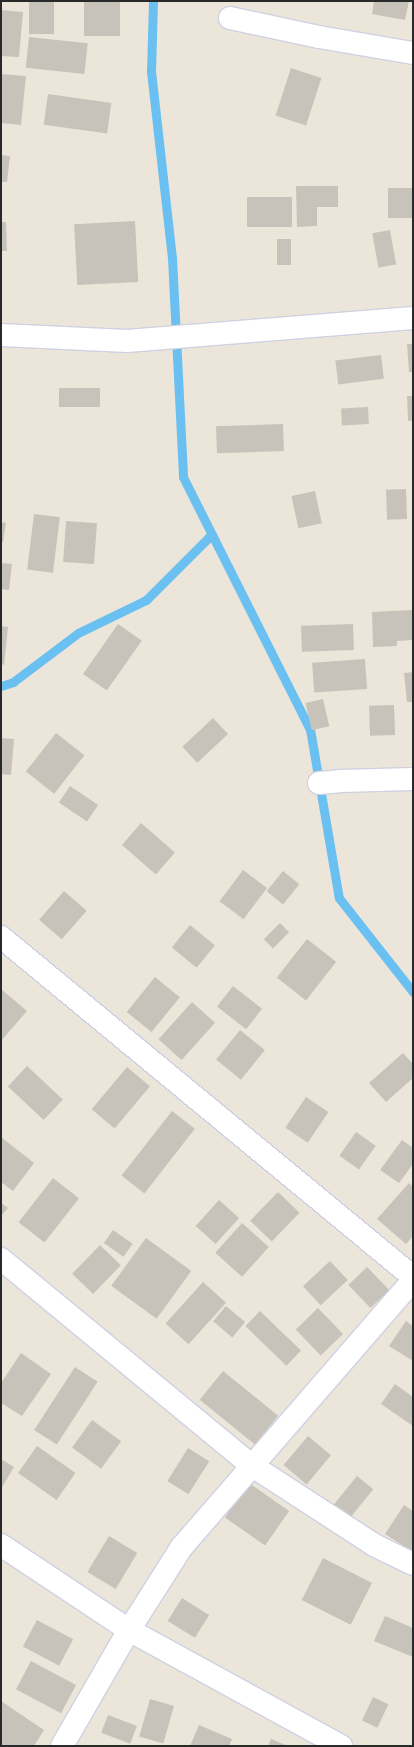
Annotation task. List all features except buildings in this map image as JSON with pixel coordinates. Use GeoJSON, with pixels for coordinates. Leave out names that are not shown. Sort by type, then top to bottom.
{"type":"FeatureCollection","features":[{"type":"Feature","properties":{"kind":"street"},"geometry":{"type":"LineString","coordinates":[[230,18],[320,37],[413,53]]}},
{"type":"Feature","properties":{"kind":"street"},"geometry":{"type":"LineString","coordinates":[[1,336],[127,341],[413,318]]}},
{"type":"Feature","properties":{"kind":"street"},"geometry":{"type":"LineString","coordinates":[[320,783],[413,779]]}},
{"type":"Feature","properties":{"kind":"street"},"geometry":{"type":"LineString","coordinates":[[1,937],[413,1276]]}},
{"type":"Feature","properties":{"kind":"street"},"geometry":{"type":"LineString","coordinates":[[1,1259],[251,1466],[374,1544],[413,1564]]}},
{"type":"Feature","properties":{"kind":"street"},"geometry":{"type":"LineString","coordinates":[[62,1746],[129,1630],[182,1548],[251,1466],[413,1280]]}},
{"type":"Feature","properties":{"kind":"street"},"geometry":{"type":"LineString","coordinates":[[1,1545],[129,1630],[341,1746]]}},
{"type":"Feature","properties":{"kind":"waterway"},"geometry":{"type":"LineString","coordinates":[[153,1],[151,71],[172,258],[183,477],[310,729],[339,898],[413,992]]}},
{"type":"Feature","properties":{"kind":"waterway"},"geometry":{"type":"LineString","coordinates":[[1,686],[13,682],[78,633],[146,600],[212,534]]}}]}
